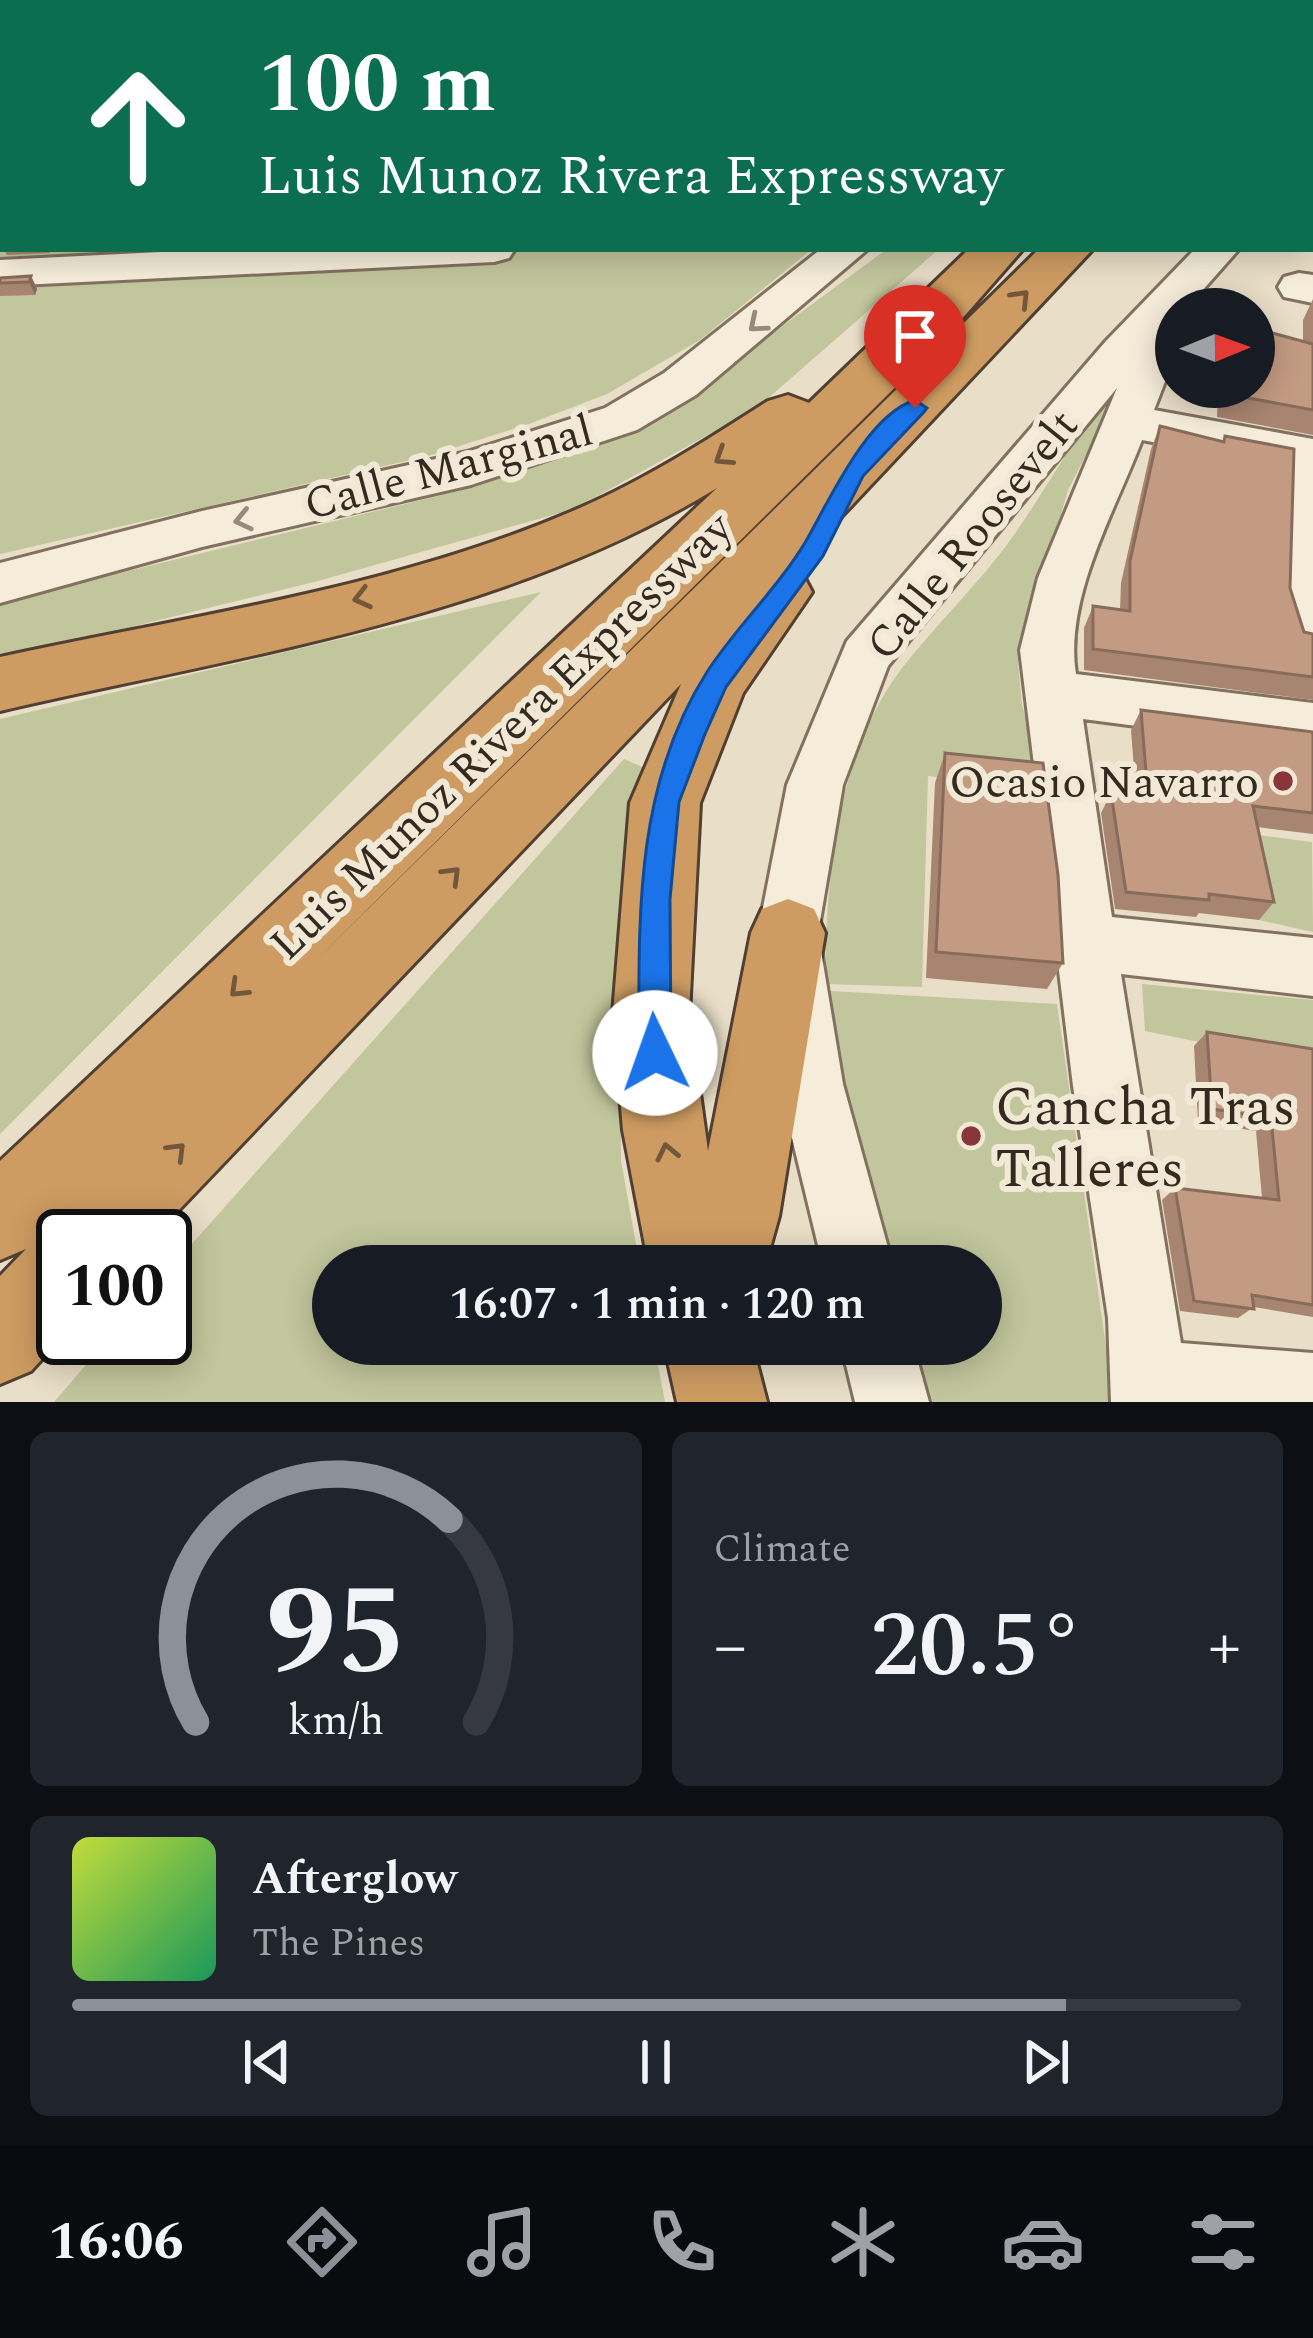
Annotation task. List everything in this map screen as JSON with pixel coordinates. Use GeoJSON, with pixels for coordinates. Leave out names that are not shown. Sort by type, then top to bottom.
{"type":"FeatureCollection","features":[{"type":"Feature","properties":{"kind":"highway","name":"Luis Munoz Rivera Expressway"},"geometry":{"type":"LineString","coordinates":[[0,1218],[646,590],[927,325],[995,252]]}},
{"type":"Feature","properties":{"kind":"highway","name":"Luis Munoz Rivera Expressway"},"geometry":{"type":"LineString","coordinates":[[123,1209],[1065,252]]}},
{"type":"Feature","properties":{"kind":"highway"},"geometry":{"type":"LineString","coordinates":[[0,684],[359,599],[566,539],[691,478],[927,325]]}},
{"type":"Feature","properties":{"kind":"highway"},"geometry":{"type":"LineString","coordinates":[[688,1245],[663,1130],[651,1014],[664,802],[716,681],[814,550],[854,471]]}},
{"type":"Feature","properties":{"kind":"highway"},"geometry":{"type":"LineString","coordinates":[[728,1245],[788,933]]}},
{"type":"Feature","properties":{"kind":"highway"},"geometry":{"type":"LineString","coordinates":[[0,1340],[36,1301]]}},
{"type":"Feature","properties":{"kind":"highway"},"geometry":{"type":"LineString","coordinates":[[714,1365],[722,1402]]}},
{"type":"Feature","properties":{"kind":"street"},"geometry":{"type":"LineString","coordinates":[[199,252],[259,261]]}},
{"type":"Feature","properties":{"kind":"street"},"geometry":{"type":"LineString","coordinates":[[0,274],[435,252]]}},
{"type":"Feature","properties":{"kind":"street","name":"Calle Marginal"},"geometry":{"type":"LineString","coordinates":[[0,583],[202,529],[471,468],[621,419],[680,384],[843,252]]}},
{"type":"Feature","properties":{"kind":"street","name":"Calle Roosevelt"},"geometry":{"type":"LineString","coordinates":[[1184,288],[1215,252]]}},
{"type":"Feature","properties":{"kind":"street"},"geometry":{"type":"LineString","coordinates":[[0,308],[66,302],[259,261]]}},
{"type":"Feature","properties":{"kind":"street","name":"Calle Roosevelt"},"geometry":{"type":"LineString","coordinates":[[852,1245],[811,1084],[788,933],[814,785],[866,656],[1155,319]]}},
{"type":"Feature","properties":{"kind":"street"},"geometry":{"type":"LineString","coordinates":[[1155,348],[1064,578],[1046,650],[1048,693],[1089,942],[1105,1085],[1144,1318],[1147,1389],[1313,1390]]}},
{"type":"Feature","properties":{"kind":"street"},"geometry":{"type":"LineString","coordinates":[[1126,422],[1312,456],[1306,573],[1313,636]]}},
{"type":"Feature","properties":{"kind":"street"},"geometry":{"type":"LineString","coordinates":[[1048,693],[1313,726]]}},
{"type":"Feature","properties":{"kind":"street"},"geometry":{"type":"LineString","coordinates":[[1089,942],[1313,967]]}},
{"type":"Feature","properties":{"kind":"street"},"geometry":{"type":"LineString","coordinates":[[883,1365],[892,1402]]}},
{"type":"Feature","properties":{"kind":"green space"},"geometry":{"type":"Polygon","coordinates":[[[0,252],[808,252],[700,340],[607,394],[529,424],[428,456],[0,554],[0,252]]]}},
{"type":"Feature","properties":{"kind":"green space"},"geometry":{"type":"Polygon","coordinates":[[[883,252],[936,252],[758,407],[574,509],[318,581],[0,659],[0,602],[475,487],[648,425],[883,252]]]}},
{"type":"Feature","properties":{"kind":"green space"},"geometry":{"type":"Polygon","coordinates":[[[1129,370],[1068,490],[1018,662],[1022,705],[1048,796],[1039,790],[928,776],[922,987],[825,984],[828,903],[839,819],[862,739],[880,702],[902,668],[1001,552],[1083,429],[1129,370]]]}},
{"type":"Feature","properties":{"kind":"green space"},"geometry":{"type":"Polygon","coordinates":[[[541,592],[0,1134],[0,719],[541,592]]]}},
{"type":"Feature","properties":{"kind":"green space"},"geometry":{"type":"Polygon","coordinates":[[[624,759],[645,768],[620,936],[621,1161],[636,1245],[312,1245],[312,1365],[658,1365],[665,1402],[54,1402],[86,1365],[192,1365],[192,1244],[624,759]]]}},
{"type":"Feature","properties":{"kind":"green space"},"geometry":{"type":"Polygon","coordinates":[[[1250,834],[1312,842],[1313,932],[1259,920],[1250,834]]]}},
{"type":"Feature","properties":{"kind":"green space"},"geometry":{"type":"Polygon","coordinates":[[[1142,984],[1313,1000],[1313,1065],[1145,1031],[1142,984]]]}},
{"type":"Feature","properties":{"kind":"green space"},"geometry":{"type":"Polygon","coordinates":[[[814,990],[1057,1004],[1114,1402],[929,1402],[919,1365],[1002,1365],[1002,1245],[885,1245],[814,990]]]}},
{"type":"Feature","properties":{"kind":"building"},"geometry":{"type":"Polygon","coordinates":[[[31,276],[29,282],[0,283],[0,278],[31,276]]]}},
{"type":"Feature","properties":{"kind":"building"},"geometry":{"type":"Polygon","coordinates":[[[1275,334],[1313,344],[1313,410],[1275,403],[1275,334]]]}},
{"type":"Feature","properties":{"kind":"building"},"geometry":{"type":"Polygon","coordinates":[[[1160,426],[1224,442],[1225,436],[1294,449],[1290,588],[1304,632],[1313,634],[1313,677],[1093,649],[1093,606],[1130,611],[1130,561],[1160,426]]]}},
{"type":"Feature","properties":{"kind":"building"},"geometry":{"type":"Polygon","coordinates":[[[1141,710],[1313,732],[1313,813],[1253,806],[1274,902],[1126,892],[1111,793],[1148,798],[1141,710]]]}},
{"type":"Feature","properties":{"kind":"building"},"geometry":{"type":"Polygon","coordinates":[[[945,753],[1043,763],[1058,875],[1063,963],[936,952],[945,753]]]}},
{"type":"Feature","properties":{"kind":"building"},"geometry":{"type":"Polygon","coordinates":[[[1207,1032],[1313,1049],[1313,1305],[1252,1295],[1254,1309],[1194,1301],[1175,1188],[1279,1200],[1271,1118],[1212,1109],[1207,1032]]]}},
{"type":"Feature","properties":{"kind":"place","name":"Ocasio Navarro"},"geometry":{"type":"Point","coordinates":[1283,781]}},
{"type":"Feature","properties":{"kind":"place","name":"Cancha Tras Talleres"},"geometry":{"type":"Point","coordinates":[971,1136]}},
{"type":"Feature","properties":{"kind":"route"},"geometry":{"type":"LineString","coordinates":[[655,1053],[651,1014],[655,899],[664,802],[691,734],[716,681],[814,550],[854,471],[915,408]]}}]}
